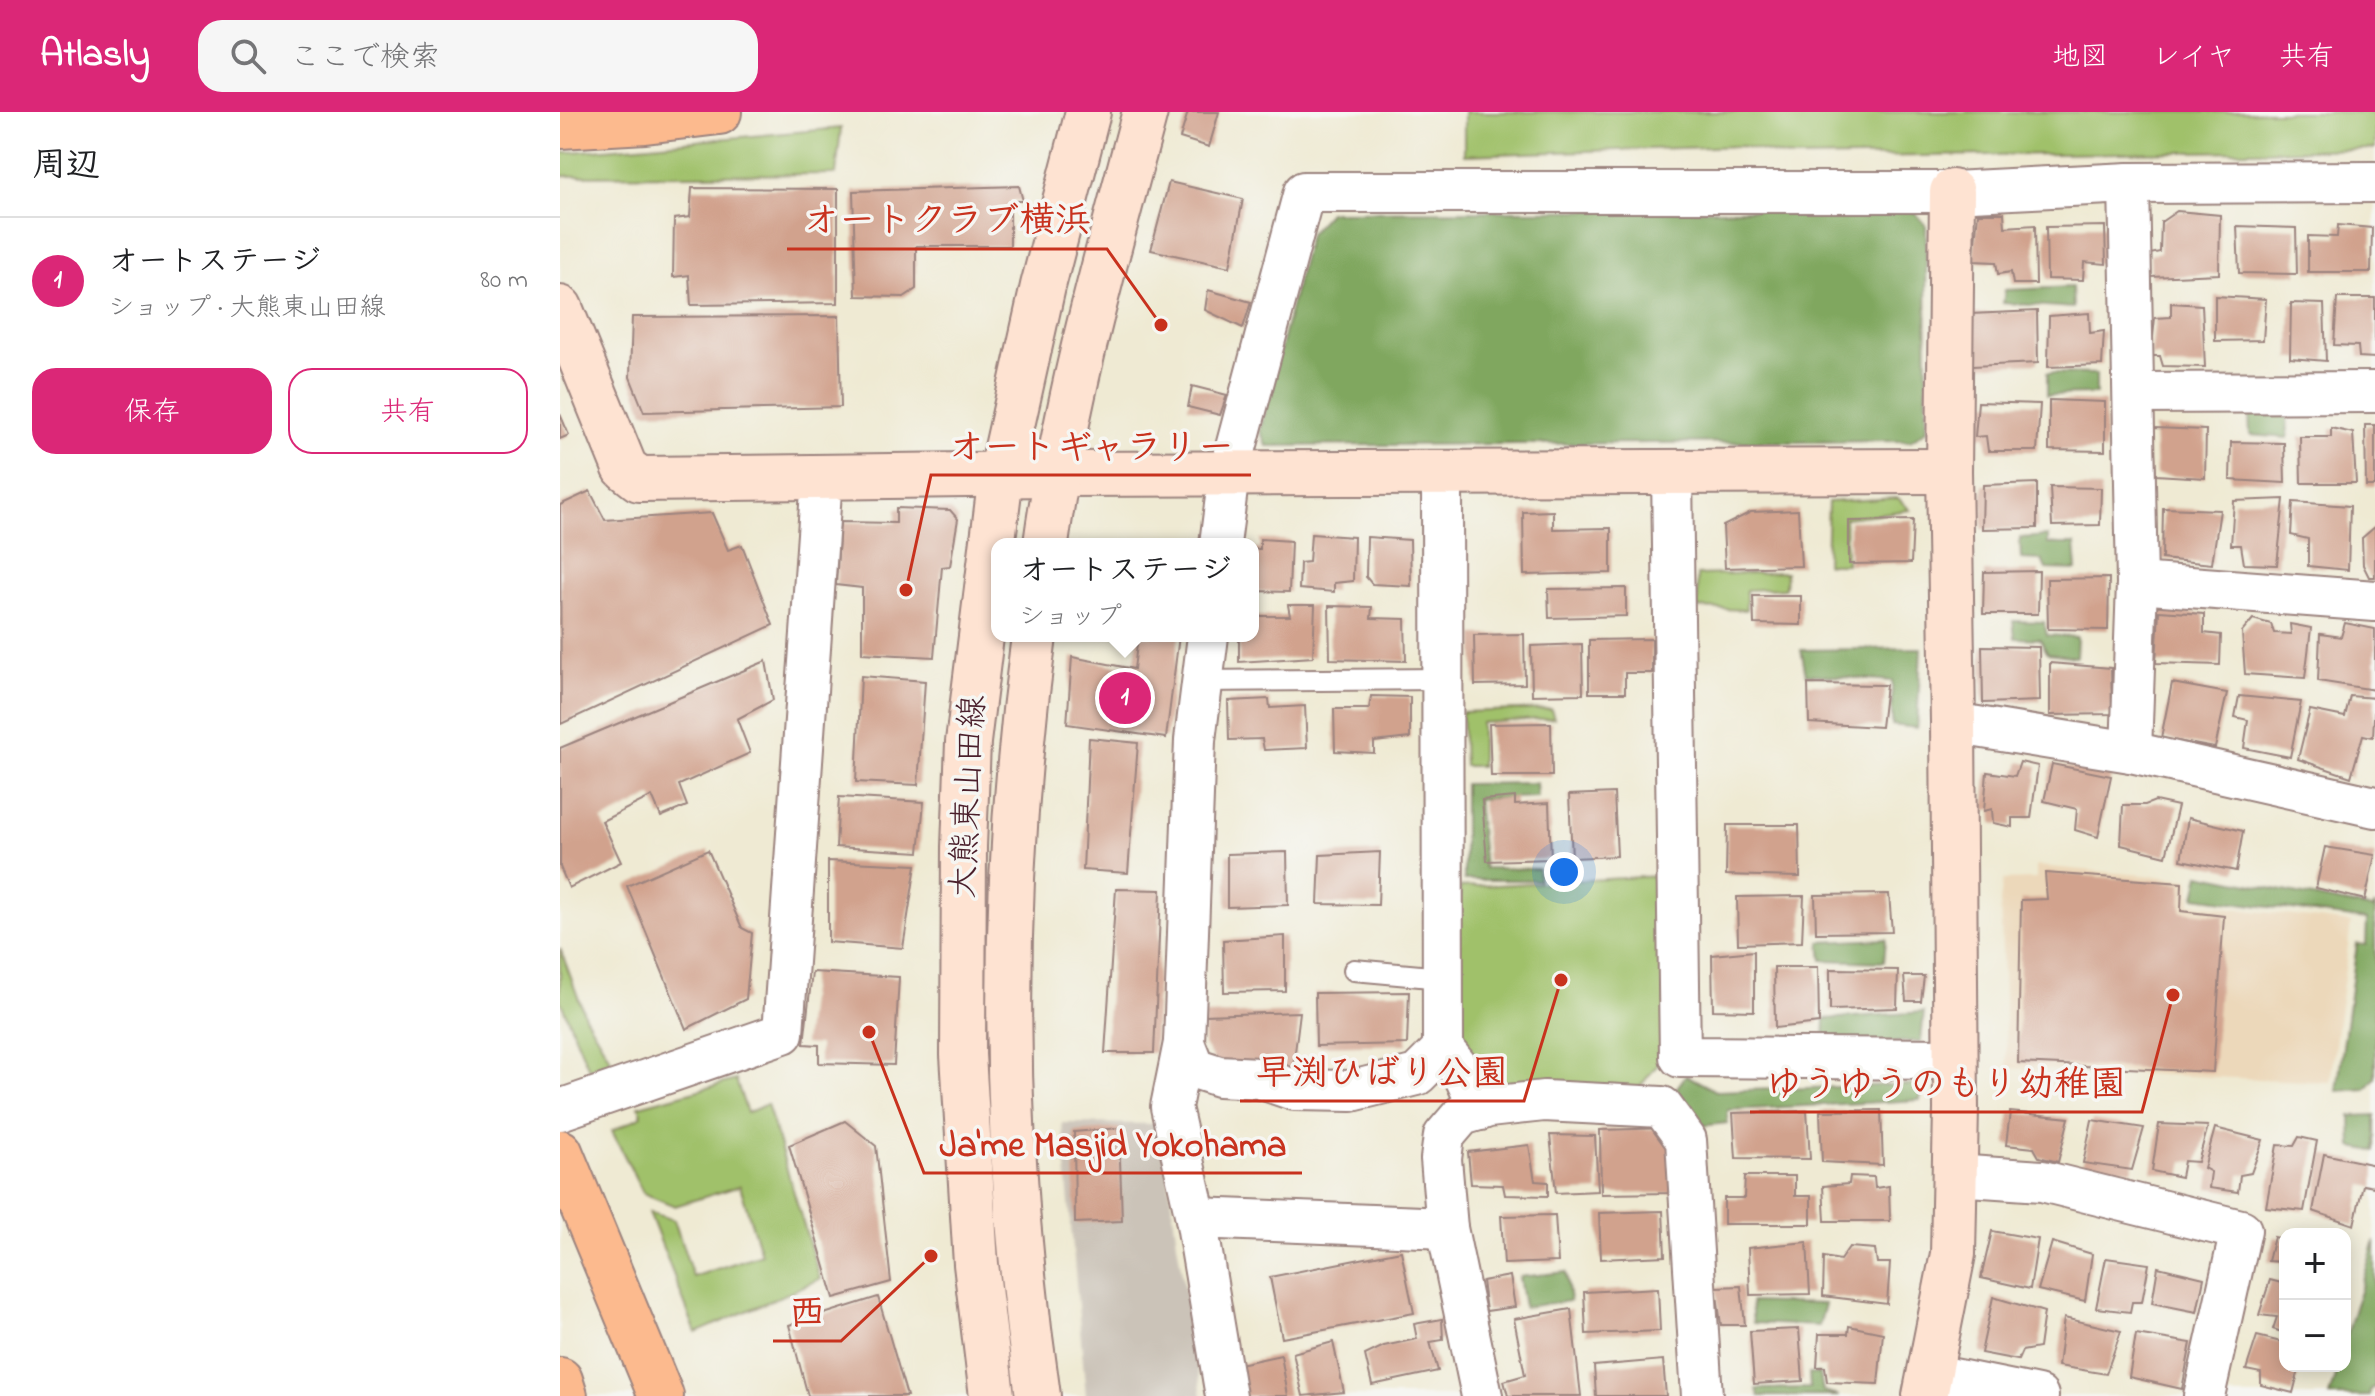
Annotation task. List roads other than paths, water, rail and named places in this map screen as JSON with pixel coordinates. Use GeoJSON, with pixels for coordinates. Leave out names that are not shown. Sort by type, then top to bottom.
{"type":"FeatureCollection","features":[{"type":"Feature","properties":{"kind":"highway"},"geometry":{"type":"LineString","coordinates":[[560,126],[645,121],[719,112]]}},
{"type":"Feature","properties":{"kind":"highway"},"geometry":{"type":"LineString","coordinates":[[560,1152],[661,1396]]}},
{"type":"Feature","properties":{"kind":"highway"},"geometry":{"type":"LineString","coordinates":[[560,1380],[565,1396]]}},
{"type":"Feature","properties":{"kind":"street","name":"大熊東山田線"},"geometry":{"type":"LineString","coordinates":[[993,538],[1001,475],[1043,286],[1088,112]]}},
{"type":"Feature","properties":{"kind":"street"},"geometry":{"type":"LineString","coordinates":[[1047,538],[1056,474],[1097,293],[1145,112]]}},
{"type":"Feature","properties":{"kind":"street"},"geometry":{"type":"LineString","coordinates":[[1221,538],[1229,474],[1304,192],[1952,192],[2129,183],[2375,182]]}},
{"type":"Feature","properties":{"kind":"street"},"geometry":{"type":"LineString","coordinates":[[2129,183],[2137,583],[2131,752]]}},
{"type":"Feature","properties":{"kind":"street"},"geometry":{"type":"LineString","coordinates":[[1952,192],[1949,471],[1956,1059],[1953,1254],[1927,1385],[2038,1396]]}},
{"type":"Feature","properties":{"kind":"street"},"geometry":{"type":"LineString","coordinates":[[560,308],[625,468],[639,479],[1056,474],[1949,471]]}},
{"type":"Feature","properties":{"kind":"street"},"geometry":{"type":"LineString","coordinates":[[2134,393],[2375,392]]}},
{"type":"Feature","properties":{"kind":"street"},"geometry":{"type":"LineString","coordinates":[[1442,472],[1443,1049],[1464,1075],[1480,1110]]}},
{"type":"Feature","properties":{"kind":"street"},"geometry":{"type":"LineString","coordinates":[[1672,473],[1680,1057]]}},
{"type":"Feature","properties":{"kind":"street"},"geometry":{"type":"LineString","coordinates":[[560,1110],[783,1033],[822,477]]}},
{"type":"Feature","properties":{"kind":"street","name":"大熊東山田線"},"geometry":{"type":"LineString","coordinates":[[991,556],[968,742],[963,1055],[976,1264],[992,1396]]}},
{"type":"Feature","properties":{"kind":"street"},"geometry":{"type":"LineString","coordinates":[[2137,583],[2375,601]]}},
{"type":"Feature","properties":{"kind":"street","name":"大熊東山田線"},"geometry":{"type":"LineString","coordinates":[[1033,642],[1011,887],[1008,999],[1019,1227],[1038,1396]]}},
{"type":"Feature","properties":{"kind":"street"},"geometry":{"type":"LineString","coordinates":[[1207,642],[1195,740],[1184,1043],[1171,1107],[1196,1218],[1226,1396]]}},
{"type":"Feature","properties":{"kind":"street"},"geometry":{"type":"LineString","coordinates":[[1953,723],[2131,752],[2375,807]]}},
{"type":"Feature","properties":{"kind":"street"},"geometry":{"type":"LineString","coordinates":[[1184,1043],[1194,1068],[1219,1076],[1259,1078],[1294,1090],[1352,1091],[1417,1075],[1443,1049]]}},
{"type":"Feature","properties":{"kind":"street"},"geometry":{"type":"LineString","coordinates":[[1639,1105],[1656,1079],[1680,1057],[1956,1059]]}},
{"type":"Feature","properties":{"kind":"street"},"geometry":{"type":"LineString","coordinates":[[1482,1396],[1447,1228],[1441,1159],[1444,1136],[1462,1115],[1544,1101],[1662,1107],[1686,1140],[1702,1396]]}},
{"type":"Feature","properties":{"kind":"street"},"geometry":{"type":"LineString","coordinates":[[1954,1175],[2042,1181],[2241,1230],[2204,1396]]}},
{"type":"Feature","properties":{"kind":"street"},"geometry":{"type":"LineString","coordinates":[[1196,1218],[1447,1228]]}},
{"type":"Feature","properties":{"kind":"lane"},"geometry":{"type":"LineString","coordinates":[[1202,681],[1442,679]]}},
{"type":"Feature","properties":{"kind":"lane"},"geometry":{"type":"LineString","coordinates":[[1354,970],[1442,978]]}},
{"type":"Feature","properties":{"kind":"place","name":"オートクラブ横浜"},"geometry":{"type":"Point","coordinates":[1161,325]}},
{"type":"Feature","properties":{"kind":"place","name":"オートギャラリー"},"geometry":{"type":"Point","coordinates":[906,590]}},
{"type":"Feature","properties":{"kind":"place","name":"オートステージ"},"geometry":{"type":"Point","coordinates":[1125,698]}},
{"type":"Feature","properties":{"kind":"place","name":"早渕ひばり公園"},"geometry":{"type":"Point","coordinates":[1561,980]}},
{"type":"Feature","properties":{"kind":"place","name":"ゆうゆうのもり幼稚園"},"geometry":{"type":"Point","coordinates":[2173,995]}},
{"type":"Feature","properties":{"kind":"place","name":"Ja'me Masjid Yokohama"},"geometry":{"type":"Point","coordinates":[869,1032]}},
{"type":"Feature","properties":{"kind":"place","name":"西"},"geometry":{"type":"Point","coordinates":[931,1256]}}]}
